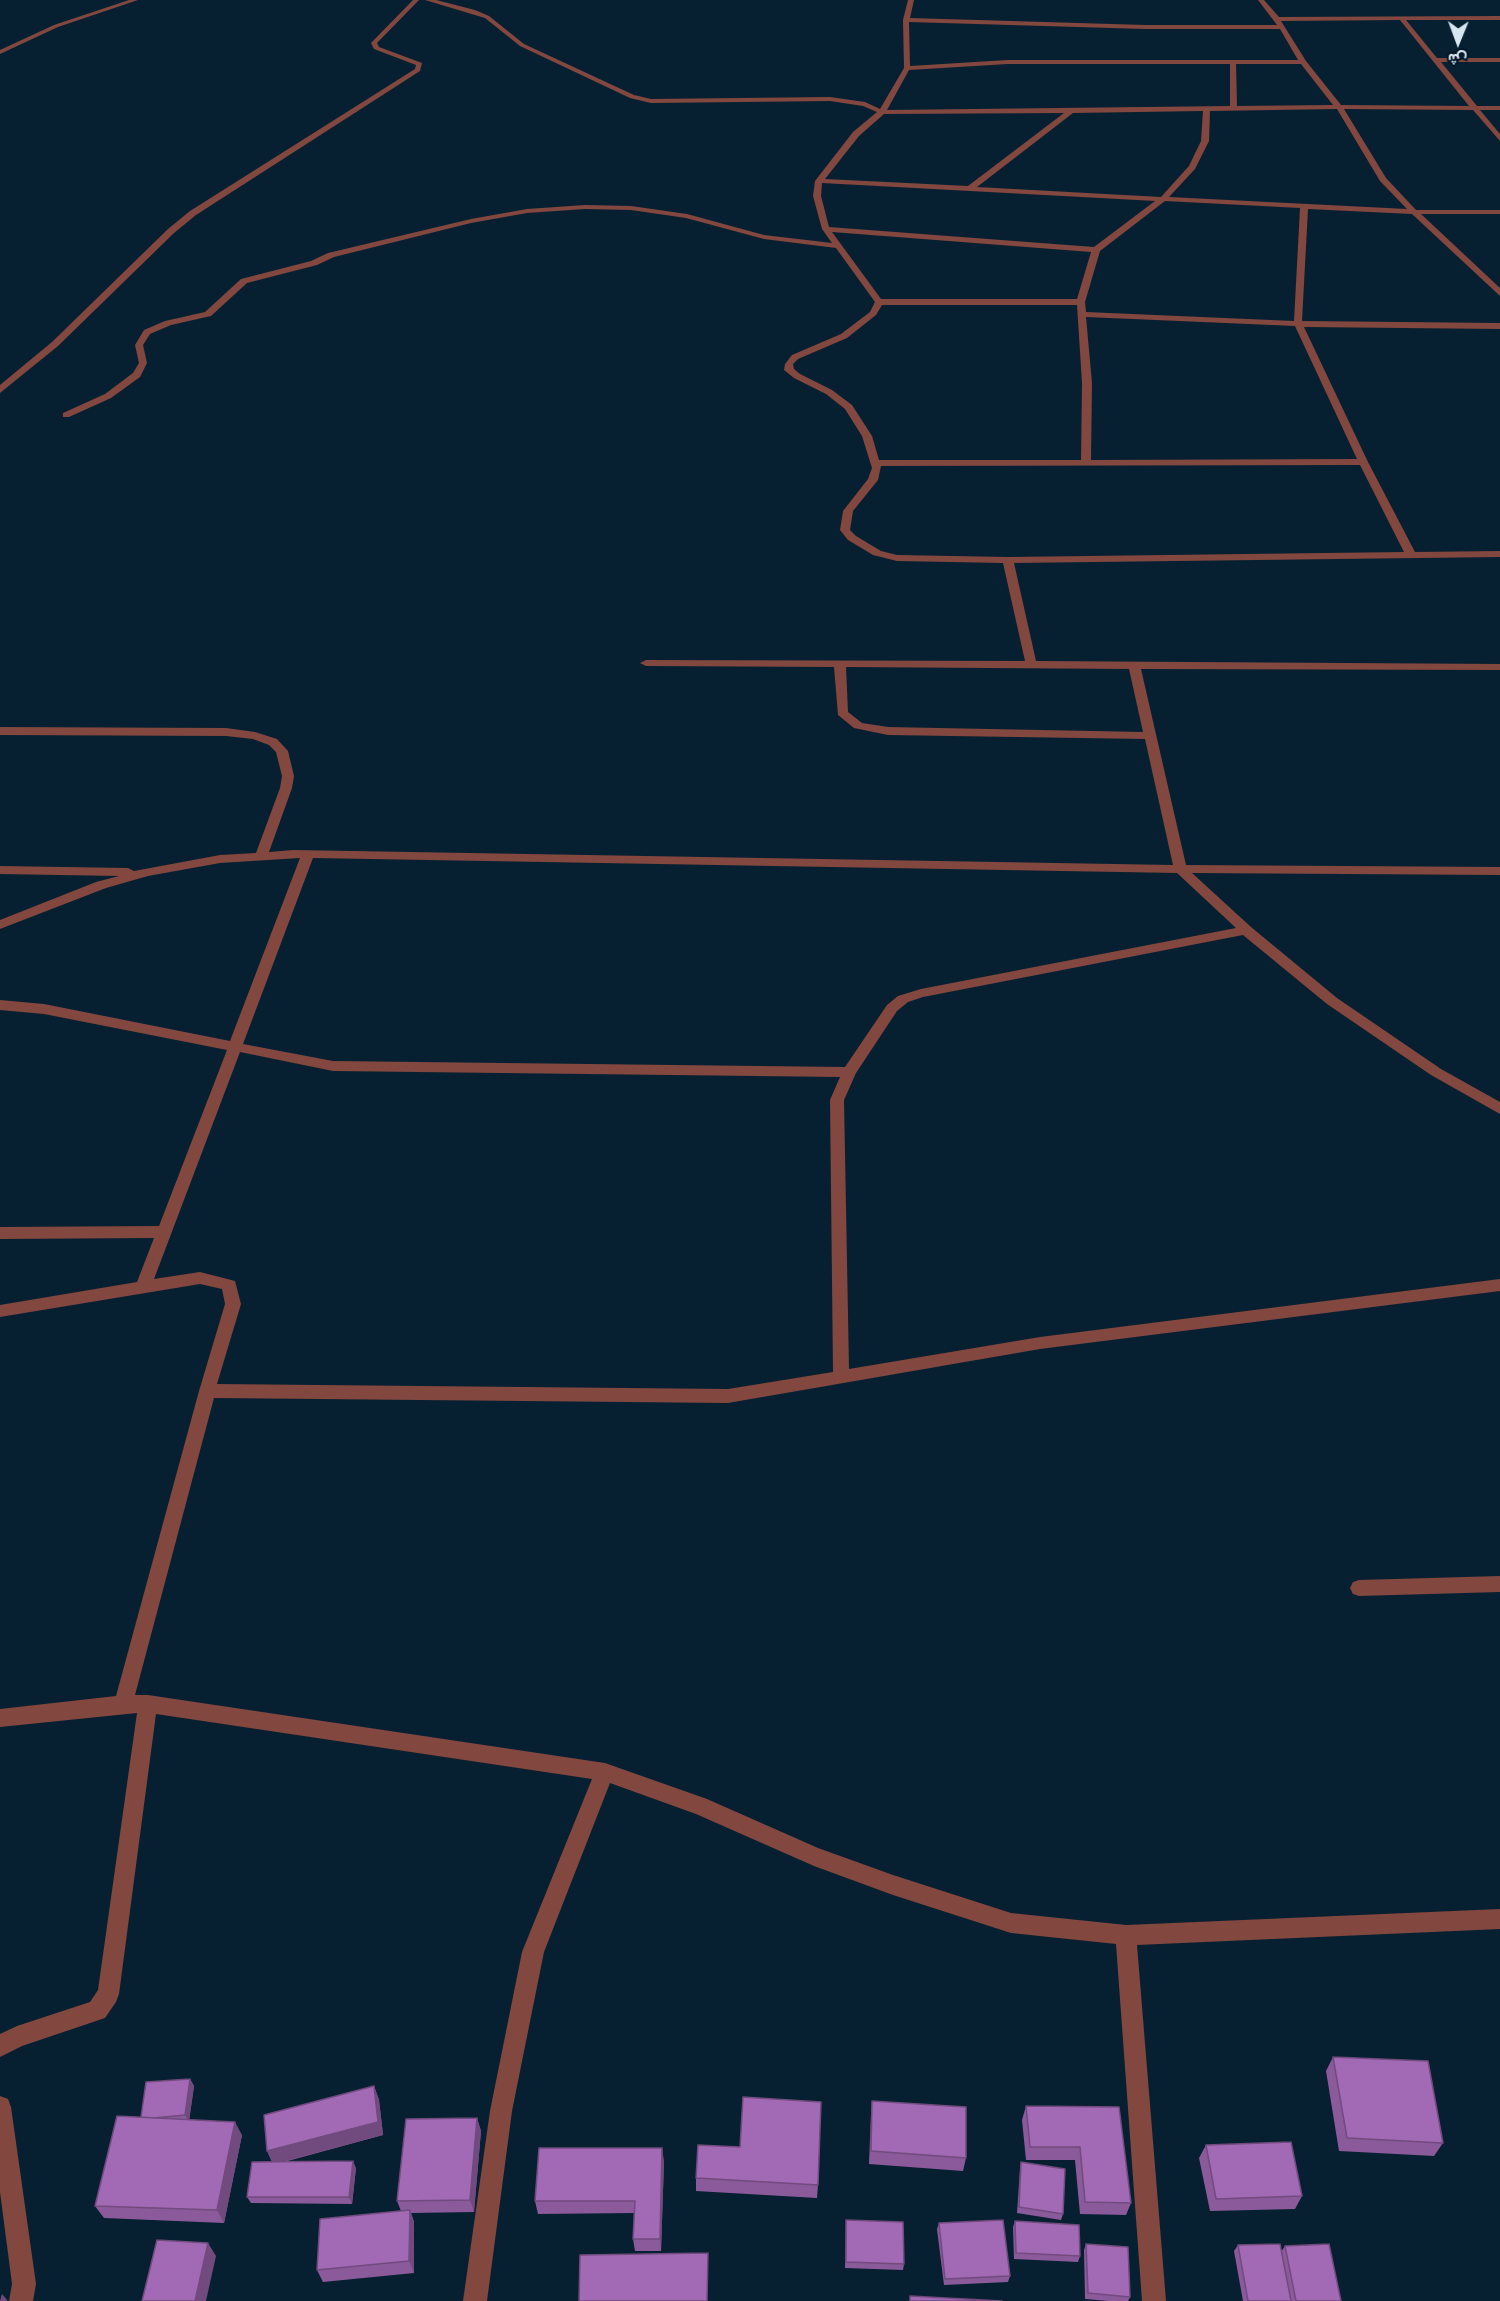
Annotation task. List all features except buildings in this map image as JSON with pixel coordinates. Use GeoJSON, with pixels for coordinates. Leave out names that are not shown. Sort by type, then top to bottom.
{"type":"FeatureCollection","features":[{"type":"Feature","properties":{"kind":"street"},"geometry":{"type":"LineString","coordinates":[[0,52],[56,26],[135,0]]}},
{"type":"Feature","properties":{"kind":"street"},"geometry":{"type":"LineString","coordinates":[[0,390],[55,344],[162,239],[193,213],[418,70],[420,64],[376,48],[374,43],[416,0]]}},
{"type":"Feature","properties":{"kind":"street"},"geometry":{"type":"LineString","coordinates":[[428,0],[473,11],[487,17],[522,45],[632,97],[671,102],[831,99],[865,104],[882,112],[1500,108]]}},
{"type":"Feature","properties":{"kind":"street"},"geometry":{"type":"LineString","coordinates":[[879,302],[826,229],[817,196],[819,181],[856,134],[882,112],[907,68],[906,20],[911,0]]}},
{"type":"Feature","properties":{"kind":"street"},"geometry":{"type":"LineString","coordinates":[[1261,0],[1279,23],[1303,62],[1340,109],[1383,179],[1414,212],[1500,293]]}},
{"type":"Feature","properties":{"kind":"street"},"geometry":{"type":"LineString","coordinates":[[906,20],[1145,27],[1401,18],[1500,18]]}},
{"type":"Feature","properties":{"kind":"street"},"geometry":{"type":"LineString","coordinates":[[1401,18],[1500,139]]}},
{"type":"Feature","properties":{"kind":"street"},"geometry":{"type":"LineString","coordinates":[[1437,60],[1500,60]]}},
{"type":"Feature","properties":{"kind":"street"},"geometry":{"type":"LineString","coordinates":[[907,68],[1008,62],[1303,62]]}},
{"type":"Feature","properties":{"kind":"street"},"geometry":{"type":"LineString","coordinates":[[1233,62],[1234,108]]}},
{"type":"Feature","properties":{"kind":"street"},"geometry":{"type":"LineString","coordinates":[[1086,462],[1087,384],[1081,302],[1096,250],[1164,198],[1192,167],[1205,141],[1207,109]]}},
{"type":"Feature","properties":{"kind":"street"},"geometry":{"type":"LineString","coordinates":[[971,188],[1071,111]]}},
{"type":"Feature","properties":{"kind":"street"},"geometry":{"type":"LineString","coordinates":[[819,181],[1304,207],[1414,212],[1500,212]]}},
{"type":"Feature","properties":{"kind":"street"},"geometry":{"type":"LineString","coordinates":[[66,415],[108,396],[137,375],[143,363],[139,345],[147,332],[168,323],[208,314],[244,281],[314,263],[331,255],[471,221],[527,211],[585,207],[631,208],[687,216],[765,237],[838,246]]}},
{"type":"Feature","properties":{"kind":"street"},"geometry":{"type":"LineString","coordinates":[[1304,207],[1298,324],[1363,462],[1411,555]]}},
{"type":"Feature","properties":{"kind":"street"},"geometry":{"type":"LineString","coordinates":[[826,229],[1096,250]]}},
{"type":"Feature","properties":{"kind":"street"},"geometry":{"type":"LineString","coordinates":[[1485,278],[1500,277]]}},
{"type":"Feature","properties":{"kind":"street"},"geometry":{"type":"LineString","coordinates":[[879,302],[1081,302]]}},
{"type":"Feature","properties":{"kind":"street"},"geometry":{"type":"LineString","coordinates":[[879,302],[873,313],[844,336],[795,357],[789,364],[789,370],[796,376],[829,392],[849,407],[867,436],[876,463],[873,480],[848,511],[845,530],[852,538],[886,556],[1008,560],[1500,554]]}},
{"type":"Feature","properties":{"kind":"street"},"geometry":{"type":"LineString","coordinates":[[1082,314],[1298,324],[1500,326]]}},
{"type":"Feature","properties":{"kind":"street"},"geometry":{"type":"LineString","coordinates":[[876,463],[1363,462]]}},
{"type":"Feature","properties":{"kind":"street"},"geometry":{"type":"LineString","coordinates":[[1008,560],[1031,665]]}},
{"type":"Feature","properties":{"kind":"street"},"geometry":{"type":"LineString","coordinates":[[646,663],[1500,667]]}},
{"type":"Feature","properties":{"kind":"street"},"geometry":{"type":"LineString","coordinates":[[840,664],[842,713],[858,726],[888,732],[1150,736]]}},
{"type":"Feature","properties":{"kind":"street"},"geometry":{"type":"LineString","coordinates":[[1134,664],[1180,869],[1246,930],[1332,1001],[1436,1072],[1500,1109]]}},
{"type":"Feature","properties":{"kind":"street"},"geometry":{"type":"LineString","coordinates":[[0,731],[226,732],[255,736],[273,742],[282,751],[288,776],[286,788],[261,856]]}},
{"type":"Feature","properties":{"kind":"street"},"geometry":{"type":"LineString","coordinates":[[142,1288],[308,855]]}},
{"type":"Feature","properties":{"kind":"street"},"geometry":{"type":"LineString","coordinates":[[0,925],[100,885],[146,872],[193,863],[261,856],[1180,869],[1500,871]]}},
{"type":"Feature","properties":{"kind":"street"},"geometry":{"type":"LineString","coordinates":[[0,870],[146,872]]}},
{"type":"Feature","properties":{"kind":"street"},"geometry":{"type":"LineString","coordinates":[[841,1377],[837,1100],[849,1072],[892,1008],[903,999],[933,991],[1246,930]]}},
{"type":"Feature","properties":{"kind":"street"},"geometry":{"type":"LineString","coordinates":[[0,1005],[44,1009],[333,1066],[355,1068],[849,1072]]}},
{"type":"Feature","properties":{"kind":"street"},"geometry":{"type":"LineString","coordinates":[[0,1233],[164,1232]]}},
{"type":"Feature","properties":{"kind":"street"},"geometry":{"type":"LineString","coordinates":[[0,1311],[200,1278],[229,1285],[233,1304],[207,1391],[123,1704]]}},
{"type":"Feature","properties":{"kind":"street"},"geometry":{"type":"LineString","coordinates":[[207,1391],[728,1396],[1040,1343],[1500,1286]]}},
{"type":"Feature","properties":{"kind":"street"},"geometry":{"type":"LineString","coordinates":[[1359,1588],[1500,1584]]}},
{"type":"Feature","properties":{"kind":"street"},"geometry":{"type":"LineString","coordinates":[[0,1718],[123,1704],[148,1704],[605,1772],[700,1806],[814,1856],[893,1885],[1011,1923],[1126,1935],[1500,1919]]}},
{"type":"Feature","properties":{"kind":"street"},"geometry":{"type":"LineString","coordinates":[[0,2046],[17,2037],[97,2010],[108,1994],[148,1704]]}},
{"type":"Feature","properties":{"kind":"street"},"geometry":{"type":"LineString","coordinates":[[475,2301],[501,2111],[533,1952],[605,1772]]}},
{"type":"Feature","properties":{"kind":"street"},"geometry":{"type":"LineString","coordinates":[[1126,1935],[1154,2301]]}},
{"type":"Feature","properties":{"kind":"street"},"geometry":{"type":"LineString","coordinates":[[0,2107],[24,2284],[21,2301]]}}]}
